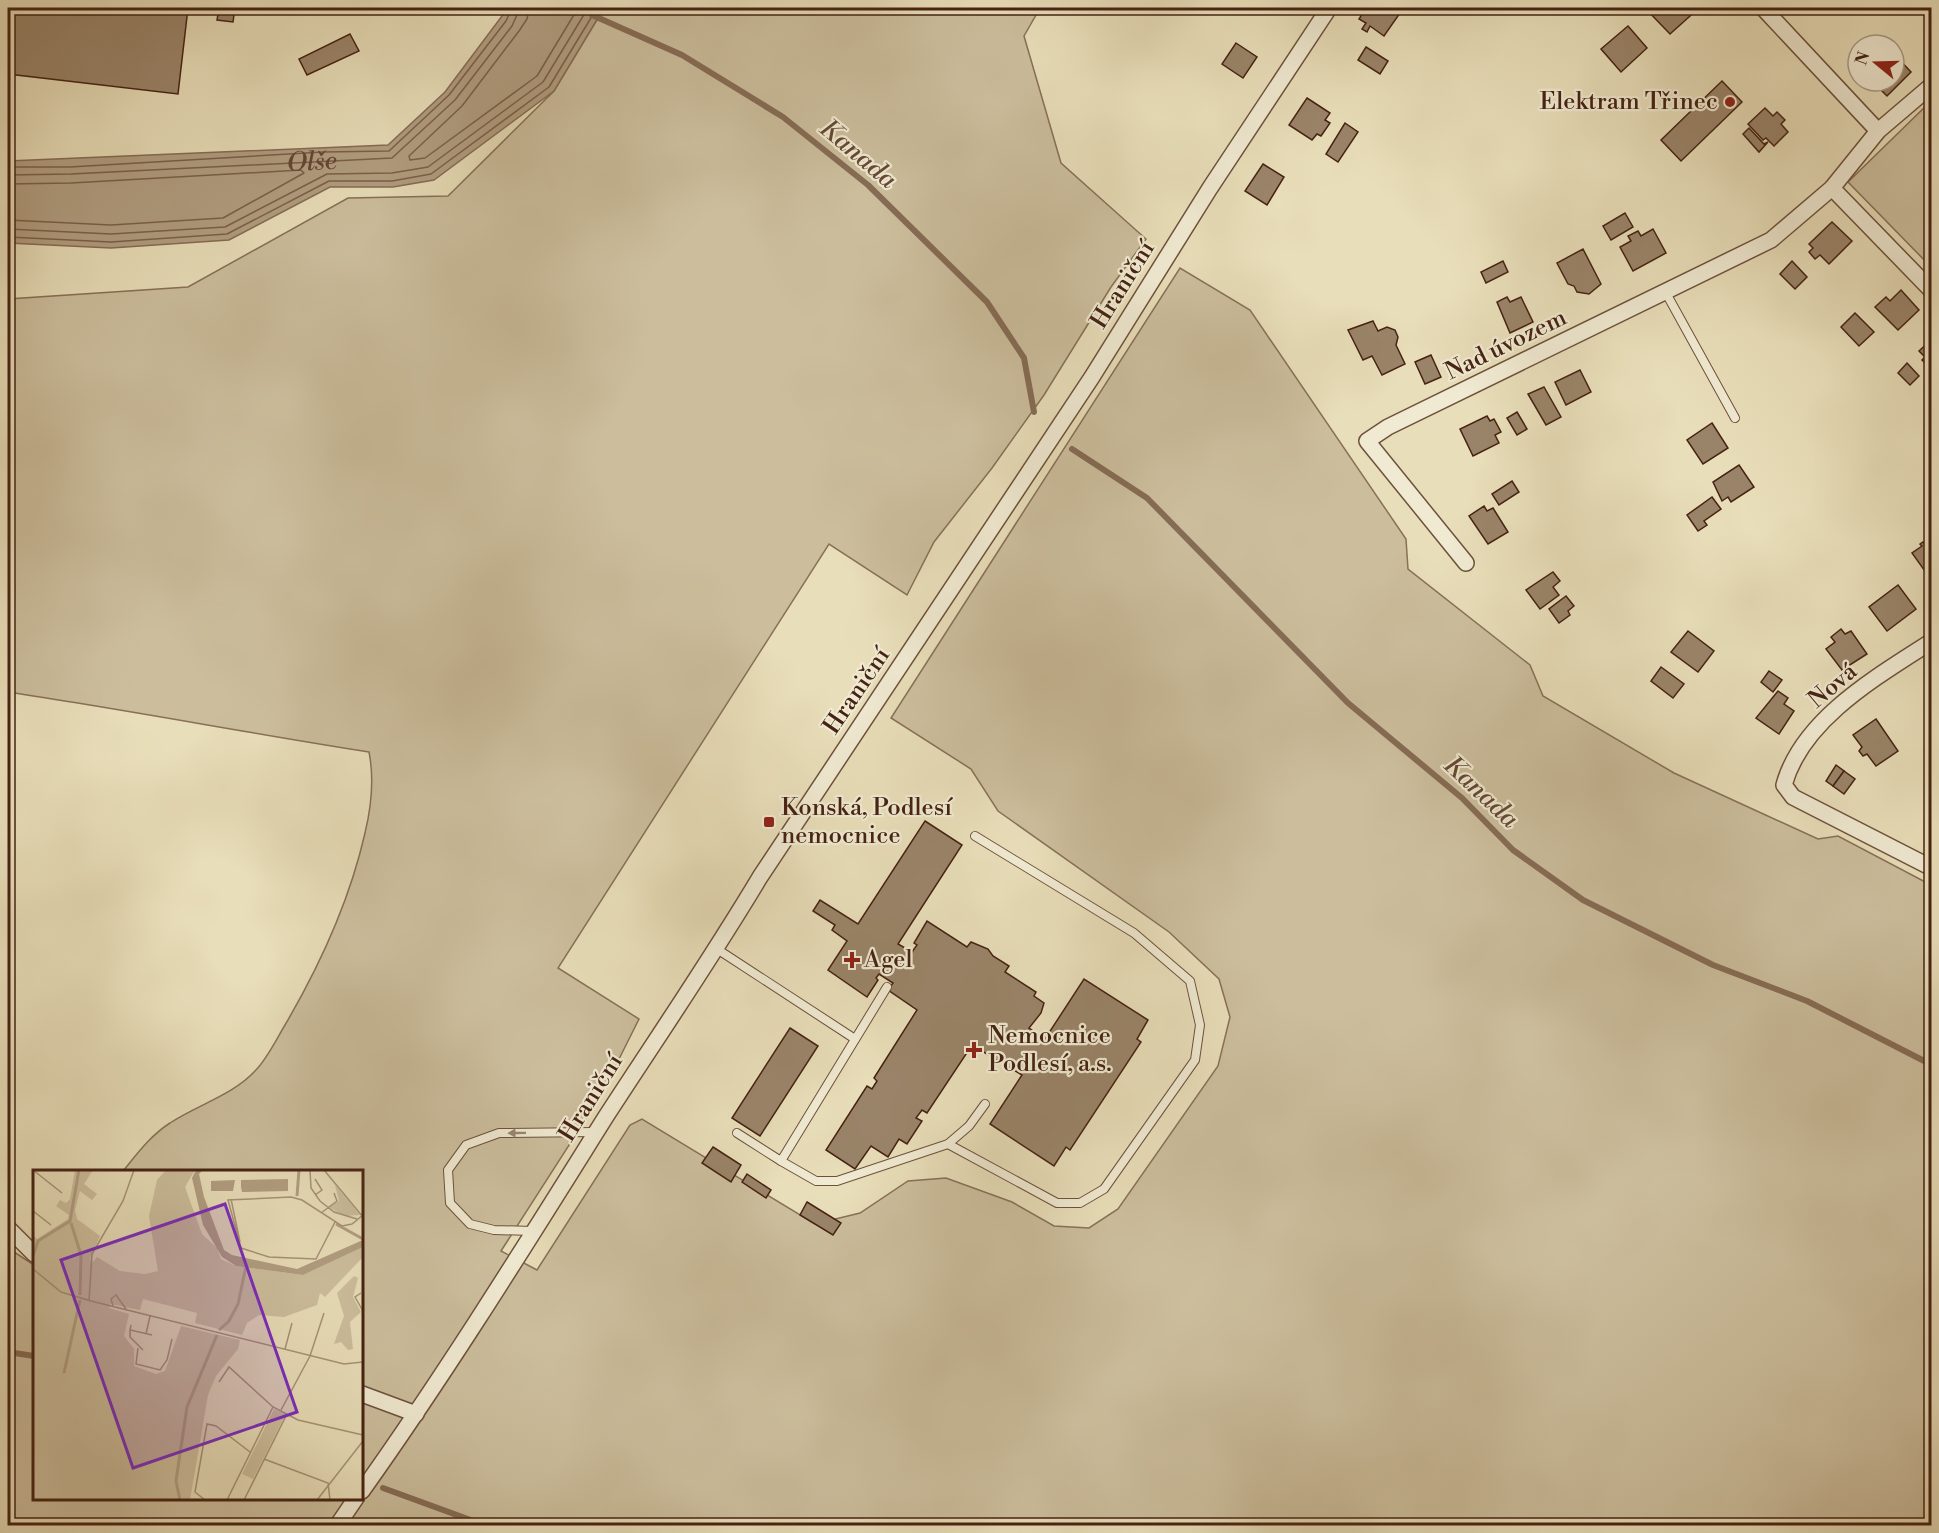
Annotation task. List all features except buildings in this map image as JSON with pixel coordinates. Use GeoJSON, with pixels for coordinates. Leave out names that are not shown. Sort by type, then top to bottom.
{"type":"FeatureCollection","features":[{"type":"Feature","properties":{"kind":"street","name":"Hraniční"},"geometry":{"type":"LineString","coordinates":[[363,1490],[426,1401],[596,1132],[717,949],[760,877],[1092,377],[1210,188],[1329,8]]}},
{"type":"Feature","properties":{"kind":"street"},"geometry":{"type":"LineString","coordinates":[[1763,8],[1878,131]]}},
{"type":"Feature","properties":{"kind":"street","name":"Nad úvozem"},"geometry":{"type":"LineString","coordinates":[[1466,563],[1367,441],[1388,427],[1771,240],[1832,188],[1878,131],[1930,91]]}},
{"type":"Feature","properties":{"kind":"street"},"geometry":{"type":"LineString","coordinates":[[1832,188],[1932,291]]}},
{"type":"Feature","properties":{"kind":"street","name":"Nová"},"geometry":{"type":"LineString","coordinates":[[1932,640],[1826,716],[1788,770],[1784,785],[1793,796],[1932,867]]}},
{"type":"Feature","properties":{"kind":"street"},"geometry":{"type":"LineString","coordinates":[[8,1228],[33,1253]]}},
{"type":"Feature","properties":{"kind":"street"},"geometry":{"type":"LineString","coordinates":[[363,1394],[416,1414]]}},
{"type":"Feature","properties":{"kind":"street"},"geometry":{"type":"LineString","coordinates":[[337,1526],[355,1500]]}},
{"type":"Feature","properties":{"kind":"lane"},"geometry":{"type":"LineString","coordinates":[[276,8],[297,8]]}},
{"type":"Feature","properties":{"kind":"lane"},"geometry":{"type":"LineString","coordinates":[[1666,292],[1735,418]]}},
{"type":"Feature","properties":{"kind":"lane"},"geometry":{"type":"LineString","coordinates":[[948,1144],[1057,1203],[1080,1203],[1104,1189],[1195,1060],[1200,1026],[1190,981],[1134,933],[975,836]]}},
{"type":"Feature","properties":{"kind":"lane"},"geometry":{"type":"LineString","coordinates":[[717,949],[855,1039]]}},
{"type":"Feature","properties":{"kind":"lane"},"geometry":{"type":"LineString","coordinates":[[781,1161],[887,987]]}},
{"type":"Feature","properties":{"kind":"lane"},"geometry":{"type":"LineString","coordinates":[[737,1133],[816,1181],[837,1180],[948,1144],[969,1126],[985,1104]]}},
{"type":"Feature","properties":{"kind":"lane"},"geometry":{"type":"LineString","coordinates":[[534,1231],[494,1230],[470,1224],[450,1203],[448,1170],[466,1145],[499,1133],[596,1132]]}},
{"type":"Feature","properties":{"kind":"shaded area"},"geometry":{"type":"Polygon","coordinates":[[[604,8],[1040,8],[1024,36],[1061,163],[1146,239],[1111,287],[1044,395],[992,468],[934,542],[907,595],[829,544],[558,968],[639,1019],[600,1097],[501,1251],[537,1270],[630,1125],[642,1119],[815,1224],[860,1213],[908,1181],[946,1178],[1012,1202],[1054,1226],[1089,1228],[1118,1209],[1218,1066],[1230,1017],[1219,979],[1169,932],[998,811],[971,769],[891,718],[1180,268],[1250,310],[1406,539],[1408,569],[1530,665],[1543,696],[1674,773],[1818,839],[1838,836],[1931,885],[1931,1525],[8,1525],[8,1248],[33,1264],[33,1500],[363,1500],[363,1170],[124,1170],[163,1128],[236,1087],[255,1071],[271,1049],[298,1003],[342,907],[365,833],[372,782],[369,752],[8,692],[8,299],[188,287],[348,198],[448,196],[554,91],[604,8]]]}},
{"type":"Feature","properties":{"kind":"shaded area"},"geometry":{"type":"Polygon","coordinates":[[[1928,104],[1932,107],[1931,267],[1848,182],[1928,104]]]}},
{"type":"Feature","properties":{"kind":"water","name":"Olše"},"geometry":{"type":"Polygon","coordinates":[[[508,8],[604,8],[554,91],[434,180],[393,187],[330,187],[229,240],[111,248],[8,243],[8,161],[388,145],[445,92],[508,8]]]}},
{"type":"Feature","properties":{"kind":"waterway","name":"Kanada"},"geometry":{"type":"LineString","coordinates":[[592,15],[682,55],[783,117],[868,185],[987,302],[1024,358],[1034,412]]}},
{"type":"Feature","properties":{"kind":"waterway","name":"Kanada"},"geometry":{"type":"LineString","coordinates":[[1072,449],[1147,498],[1348,703],[1462,798],[1513,850],[1583,900],[1713,965],[1807,1001],[1932,1065]]}},
{"type":"Feature","properties":{"kind":"waterway"},"geometry":{"type":"LineString","coordinates":[[8,1352],[33,1356]]}},
{"type":"Feature","properties":{"kind":"waterway"},"geometry":{"type":"LineString","coordinates":[[383,1488],[487,1526]]}},
{"type":"Feature","properties":{"kind":"place","name":"Elektram Třinec"},"geometry":{"type":"Point","coordinates":[1730,102]}},
{"type":"Feature","properties":{"kind":"place","name":"Konská, Podlesí nemocnice"},"geometry":{"type":"Point","coordinates":[769,822]}},
{"type":"Feature","properties":{"kind":"place","name":"Agel"},"geometry":{"type":"Point","coordinates":[852,960]}},
{"type":"Feature","properties":{"kind":"place","name":"Nemocnice Podlesí, a.s."},"geometry":{"type":"Point","coordinates":[974,1050]}}]}
